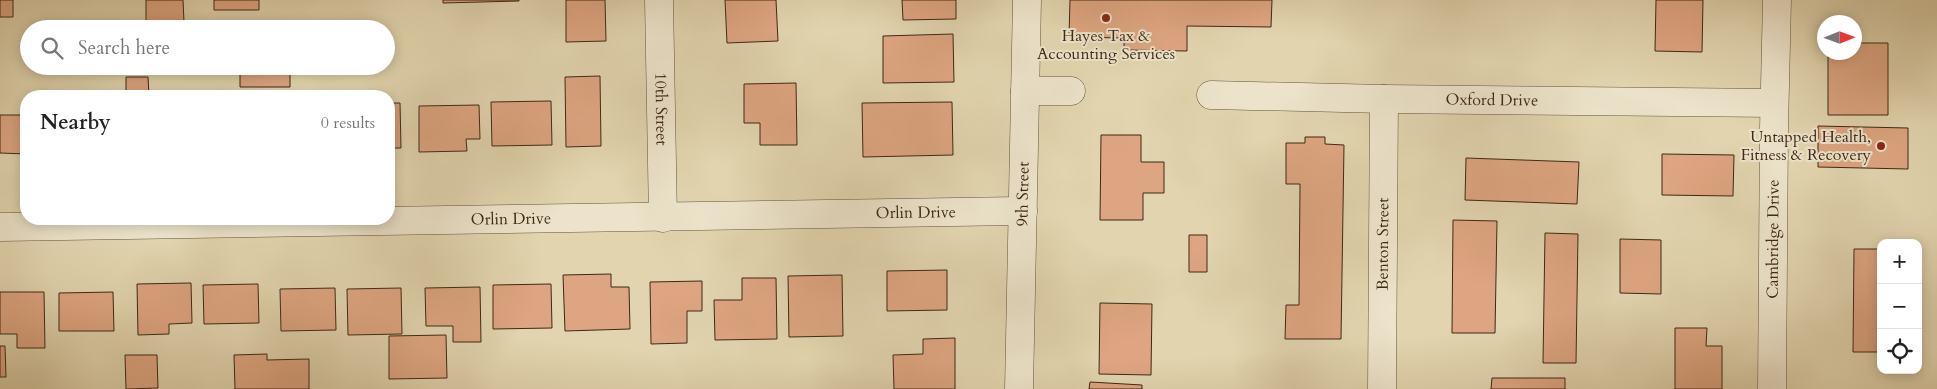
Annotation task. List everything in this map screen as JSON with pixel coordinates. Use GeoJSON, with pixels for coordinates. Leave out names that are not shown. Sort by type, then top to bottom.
{"type":"FeatureCollection","features":[{"type":"Feature","properties":{"kind":"street","name":"10th Street"},"geometry":{"type":"LineString","coordinates":[[659,0],[662,218]]}},
{"type":"Feature","properties":{"kind":"street","name":"9th Street"},"geometry":{"type":"LineString","coordinates":[[1020,389],[1026,0]]}},
{"type":"Feature","properties":{"kind":"street","name":"Cambridge Drive"},"geometry":{"type":"LineString","coordinates":[[1772,389],[1774,103],[1777,0]]}},
{"type":"Feature","properties":{"kind":"street"},"geometry":{"type":"LineString","coordinates":[[1026,91],[1071,91]]}},
{"type":"Feature","properties":{"kind":"street","name":"Oxford Drive"},"geometry":{"type":"LineString","coordinates":[[1211,95],[1384,99],[1774,103]]}},
{"type":"Feature","properties":{"kind":"street","name":"Benton Street"},"geometry":{"type":"LineString","coordinates":[[1382,389],[1384,99]]}},
{"type":"Feature","properties":{"kind":"street","name":"Orlin Drive"},"geometry":{"type":"LineString","coordinates":[[395,222],[1023,211]]}},
{"type":"Feature","properties":{"kind":"street","name":"Orlin Drive"},"geometry":{"type":"LineString","coordinates":[[0,227],[147,225]]}},
{"type":"Feature","properties":{"kind":"building"},"geometry":{"type":"Polygon","coordinates":[[[0,0],[13,0],[13,17],[0,17],[0,0]]]}},
{"type":"Feature","properties":{"kind":"building"},"geometry":{"type":"Polygon","coordinates":[[[146,0],[183,0],[184,20],[146,20],[146,0]]]}},
{"type":"Feature","properties":{"kind":"building"},"geometry":{"type":"Polygon","coordinates":[[[214,0],[259,0],[259,10],[214,10],[214,0]]]}},
{"type":"Feature","properties":{"kind":"building"},"geometry":{"type":"Polygon","coordinates":[[[443,0],[519,0],[519,1],[443,3],[443,0]]]}},
{"type":"Feature","properties":{"kind":"building"},"geometry":{"type":"Polygon","coordinates":[[[566,0],[605,0],[606,41],[566,42],[566,0]]]}},
{"type":"Feature","properties":{"kind":"building"},"geometry":{"type":"Polygon","coordinates":[[[725,0],[776,0],[778,41],[727,43],[725,0]]]}},
{"type":"Feature","properties":{"kind":"building"},"geometry":{"type":"Polygon","coordinates":[[[902,0],[956,0],[956,19],[903,20],[902,0]]]}},
{"type":"Feature","properties":{"kind":"building"},"geometry":{"type":"Polygon","coordinates":[[[1070,0],[1272,0],[1271,27],[1187,26],[1187,51],[1124,50],[1124,38],[1069,37],[1070,0]]]}},
{"type":"Feature","properties":{"kind":"building"},"geometry":{"type":"Polygon","coordinates":[[[1656,0],[1703,0],[1702,52],[1655,51],[1656,0]]]}},
{"type":"Feature","properties":{"kind":"building"},"geometry":{"type":"Polygon","coordinates":[[[953,34],[954,82],[883,83],[883,36],[953,34]]]}},
{"type":"Feature","properties":{"kind":"building"},"geometry":{"type":"Polygon","coordinates":[[[1862,43],[1888,43],[1888,115],[1828,115],[1828,60],[1862,60],[1862,43]]]}},
{"type":"Feature","properties":{"kind":"building"},"geometry":{"type":"Polygon","coordinates":[[[240,75],[290,75],[290,87],[240,87],[240,75]]]}},
{"type":"Feature","properties":{"kind":"building"},"geometry":{"type":"Polygon","coordinates":[[[600,76],[601,146],[566,147],[565,77],[600,76]]]}},
{"type":"Feature","properties":{"kind":"building"},"geometry":{"type":"Polygon","coordinates":[[[126,77],[148,77],[149,90],[126,90],[126,77]]]}},
{"type":"Feature","properties":{"kind":"building"},"geometry":{"type":"Polygon","coordinates":[[[796,83],[797,145],[760,145],[760,123],[744,123],[744,84],[796,83]]]}},
{"type":"Feature","properties":{"kind":"building"},"geometry":{"type":"Polygon","coordinates":[[[551,101],[552,145],[492,146],[491,102],[551,101]]]}},
{"type":"Feature","properties":{"kind":"building"},"geometry":{"type":"Polygon","coordinates":[[[952,102],[953,155],[863,157],[862,103],[952,102]]]}},
{"type":"Feature","properties":{"kind":"building"},"geometry":{"type":"Polygon","coordinates":[[[395,103],[400,103],[401,148],[395,148],[395,103]]]}},
{"type":"Feature","properties":{"kind":"building"},"geometry":{"type":"Polygon","coordinates":[[[479,105],[480,139],[466,139],[467,151],[419,152],[419,106],[479,105]]]}},
{"type":"Feature","properties":{"kind":"building"},"geometry":{"type":"Polygon","coordinates":[[[0,115],[20,115],[20,154],[0,153],[0,115]]]}},
{"type":"Feature","properties":{"kind":"building"},"geometry":{"type":"Polygon","coordinates":[[[1818,126],[1908,128],[1908,169],[1818,167],[1818,126]]]}},
{"type":"Feature","properties":{"kind":"building"},"geometry":{"type":"Polygon","coordinates":[[[1101,135],[1141,135],[1141,162],[1164,162],[1164,193],[1143,193],[1143,220],[1100,220],[1101,135]]]}},
{"type":"Feature","properties":{"kind":"building"},"geometry":{"type":"Polygon","coordinates":[[[1305,137],[1325,137],[1325,144],[1344,145],[1341,339],[1285,339],[1286,305],[1299,305],[1300,184],[1286,184],[1286,143],[1305,143],[1305,137]]]}},
{"type":"Feature","properties":{"kind":"building"},"geometry":{"type":"Polygon","coordinates":[[[1662,154],[1734,155],[1733,196],[1662,195],[1662,154]]]}},
{"type":"Feature","properties":{"kind":"building"},"geometry":{"type":"Polygon","coordinates":[[[1466,158],[1579,162],[1577,204],[1465,200],[1466,158]]]}},
{"type":"Feature","properties":{"kind":"building"},"geometry":{"type":"Polygon","coordinates":[[[1453,220],[1497,221],[1495,333],[1452,333],[1453,220]]]}},
{"type":"Feature","properties":{"kind":"building"},"geometry":{"type":"Polygon","coordinates":[[[1545,233],[1578,234],[1576,363],[1543,363],[1545,233]]]}},
{"type":"Feature","properties":{"kind":"building"},"geometry":{"type":"Polygon","coordinates":[[[1189,235],[1207,235],[1207,272],[1189,272],[1189,235]]]}},
{"type":"Feature","properties":{"kind":"building"},"geometry":{"type":"Polygon","coordinates":[[[1620,239],[1661,240],[1661,294],[1620,293],[1620,239]]]}},
{"type":"Feature","properties":{"kind":"building"},"geometry":{"type":"Polygon","coordinates":[[[1854,249],[1877,249],[1877,352],[1853,352],[1854,249]]]}},
{"type":"Feature","properties":{"kind":"building"},"geometry":{"type":"Polygon","coordinates":[[[947,270],[947,310],[887,311],[887,271],[947,270]]]}},
{"type":"Feature","properties":{"kind":"building"},"geometry":{"type":"Polygon","coordinates":[[[611,274],[611,287],[629,287],[630,329],[565,331],[563,275],[611,274]]]}},
{"type":"Feature","properties":{"kind":"building"},"geometry":{"type":"Polygon","coordinates":[[[842,275],[843,336],[789,337],[788,276],[842,275]]]}},
{"type":"Feature","properties":{"kind":"building"},"geometry":{"type":"Polygon","coordinates":[[[742,278],[776,278],[777,339],[715,340],[714,300],[742,300],[742,278]]]}},
{"type":"Feature","properties":{"kind":"building"},"geometry":{"type":"Polygon","coordinates":[[[702,281],[702,311],[687,311],[687,343],[651,344],[650,282],[702,281]]]}},
{"type":"Feature","properties":{"kind":"building"},"geometry":{"type":"Polygon","coordinates":[[[191,283],[192,323],[169,324],[169,334],[138,335],[137,284],[191,283]]]}},
{"type":"Feature","properties":{"kind":"building"},"geometry":{"type":"Polygon","coordinates":[[[258,284],[259,323],[204,324],[203,285],[258,284]]]}},
{"type":"Feature","properties":{"kind":"building"},"geometry":{"type":"Polygon","coordinates":[[[551,284],[552,328],[493,329],[493,285],[551,284]]]}},
{"type":"Feature","properties":{"kind":"building"},"geometry":{"type":"Polygon","coordinates":[[[480,287],[481,342],[453,342],[453,326],[426,326],[425,288],[480,287]]]}},
{"type":"Feature","properties":{"kind":"building"},"geometry":{"type":"Polygon","coordinates":[[[335,288],[336,330],[281,331],[280,289],[335,288]]]}},
{"type":"Feature","properties":{"kind":"building"},"geometry":{"type":"Polygon","coordinates":[[[401,288],[402,334],[348,335],[347,289],[401,288]]]}},
{"type":"Feature","properties":{"kind":"building"},"geometry":{"type":"Polygon","coordinates":[[[0,292],[44,292],[45,348],[17,348],[17,334],[0,334],[0,292]]]}},
{"type":"Feature","properties":{"kind":"building"},"geometry":{"type":"Polygon","coordinates":[[[113,292],[114,331],[59,331],[59,293],[113,292]]]}},
{"type":"Feature","properties":{"kind":"building"},"geometry":{"type":"Polygon","coordinates":[[[1100,303],[1152,304],[1151,375],[1099,374],[1100,303]]]}},
{"type":"Feature","properties":{"kind":"building"},"geometry":{"type":"Polygon","coordinates":[[[1675,328],[1707,328],[1706,346],[1722,346],[1722,389],[1675,389],[1675,328]]]}},
{"type":"Feature","properties":{"kind":"building"},"geometry":{"type":"Polygon","coordinates":[[[446,335],[447,378],[389,379],[389,336],[446,335]]]}},
{"type":"Feature","properties":{"kind":"building"},"geometry":{"type":"Polygon","coordinates":[[[955,338],[955,389],[894,389],[893,355],[923,354],[923,339],[955,338]]]}},
{"type":"Feature","properties":{"kind":"building"},"geometry":{"type":"Polygon","coordinates":[[[0,346],[5,346],[6,377],[0,377],[0,346]]]}},
{"type":"Feature","properties":{"kind":"building"},"geometry":{"type":"Polygon","coordinates":[[[267,354],[267,360],[309,359],[309,389],[235,389],[234,355],[267,354]]]}},
{"type":"Feature","properties":{"kind":"building"},"geometry":{"type":"Polygon","coordinates":[[[125,355],[157,355],[158,388],[126,389],[125,355]]]}},
{"type":"Feature","properties":{"kind":"building"},"geometry":{"type":"Polygon","coordinates":[[[1492,378],[1565,378],[1565,389],[1491,389],[1492,378]]]}},
{"type":"Feature","properties":{"kind":"building"},"geometry":{"type":"Polygon","coordinates":[[[1090,382],[1142,385],[1142,389],[1089,389],[1090,382]]]}},
{"type":"Feature","properties":{"kind":"place","name":"Hayes Tax & Accounting Services"},"geometry":{"type":"Point","coordinates":[1106,18]}},
{"type":"Feature","properties":{"kind":"place","name":"Untapped Health, Fitness & Recovery"},"geometry":{"type":"Point","coordinates":[1881,146]}}]}
